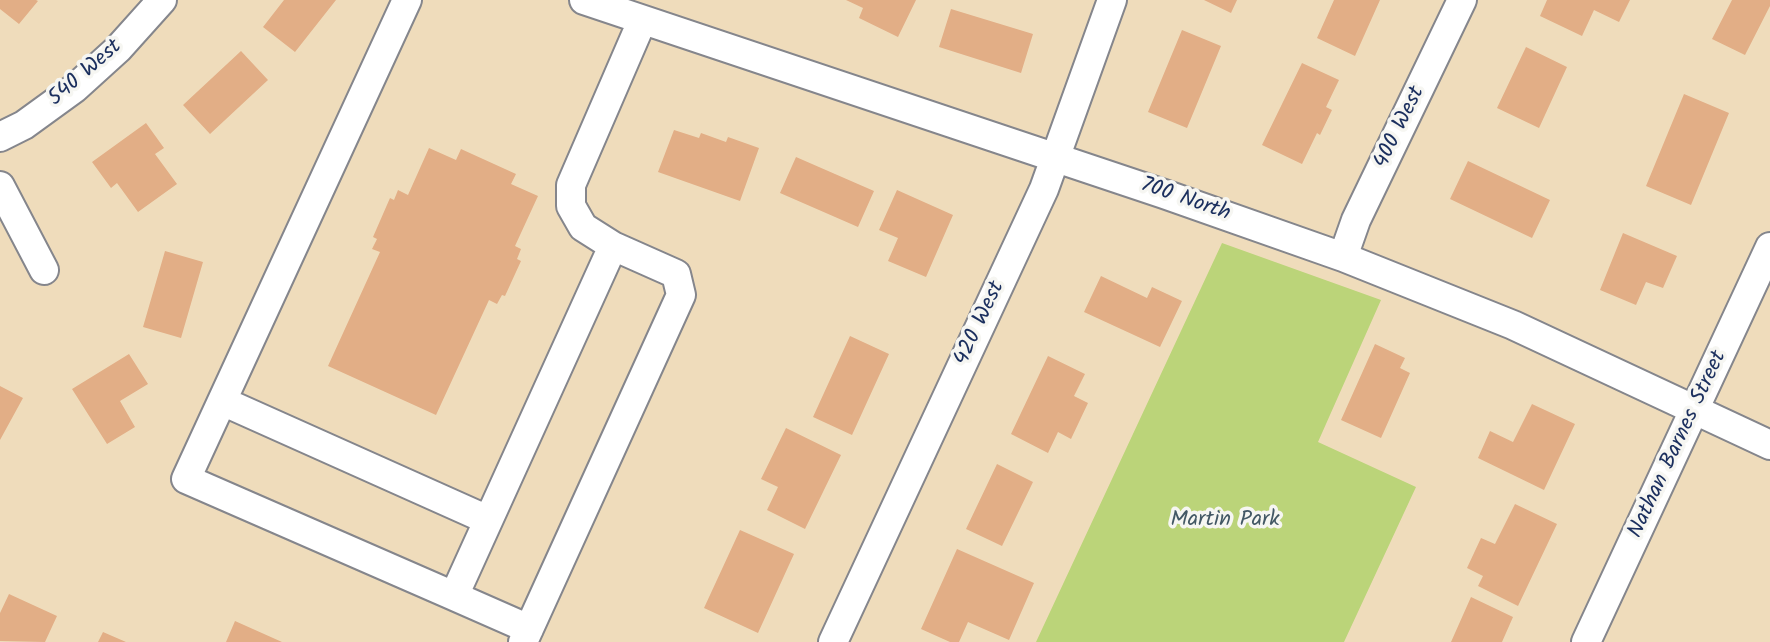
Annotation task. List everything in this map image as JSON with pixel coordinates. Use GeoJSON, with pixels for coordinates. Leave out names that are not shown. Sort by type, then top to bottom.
{"type":"FeatureCollection","features":[{"type":"Feature","properties":{"kind":"street","name":"540 West"},"geometry":{"type":"LineString","coordinates":[[0,137],[24,125],[75,88],[118,49],[162,0]]}},
{"type":"Feature","properties":{"kind":"street"},"geometry":{"type":"LineString","coordinates":[[407,0],[186,479],[454,596],[526,635],[681,295],[676,274],[613,246],[583,227],[571,206],[571,185],[642,21]]}},
{"type":"Feature","properties":{"kind":"street","name":"420 West"},"geometry":{"type":"LineString","coordinates":[[833,642],[1056,158],[1112,0]]}},
{"type":"Feature","properties":{"kind":"street","name":"400 West"},"geometry":{"type":"LineString","coordinates":[[1343,257],[1356,220],[1462,0]]}},
{"type":"Feature","properties":{"kind":"street","name":"700 North"},"geometry":{"type":"LineString","coordinates":[[591,1],[642,21],[1343,257],[1513,325],[1770,445]]}},
{"type":"Feature","properties":{"kind":"street"},"geometry":{"type":"LineString","coordinates":[[0,186],[44,270]]}},
{"type":"Feature","properties":{"kind":"street"},"geometry":{"type":"LineString","coordinates":[[454,596],[613,246]]}},
{"type":"Feature","properties":{"kind":"street","name":"Nathan Barnes Street"},"geometry":{"type":"LineString","coordinates":[[1586,642],[1770,247]]}},
{"type":"Feature","properties":{"kind":"street"},"geometry":{"type":"LineString","coordinates":[[222,401],[488,520]]}},
{"type":"Feature","properties":{"kind":"green space","name":"Martin Park"},"geometry":{"type":"Polygon","coordinates":[[[1222,243],[1381,300],[1318,442],[1416,487],[1344,642],[1036,642],[1222,243]]]}},
{"type":"Feature","properties":{"kind":"building"},"geometry":{"type":"Polygon","coordinates":[[[0,0],[38,1],[19,24],[0,9],[0,0]]]}},
{"type":"Feature","properties":{"kind":"building"},"geometry":{"type":"Polygon","coordinates":[[[284,0],[336,0],[295,52],[263,27],[284,0]]]}},
{"type":"Feature","properties":{"kind":"building"},"geometry":{"type":"Polygon","coordinates":[[[846,0],[916,0],[898,37],[859,18],[863,8],[846,0]]]}},
{"type":"Feature","properties":{"kind":"building"},"geometry":{"type":"Polygon","coordinates":[[[1204,0],[1237,0],[1231,13],[1204,0]]]}},
{"type":"Feature","properties":{"kind":"building"},"geometry":{"type":"Polygon","coordinates":[[[1334,0],[1380,0],[1355,56],[1317,38],[1334,0]]]}},
{"type":"Feature","properties":{"kind":"building"},"geometry":{"type":"Polygon","coordinates":[[[1547,0],[1630,0],[1619,22],[1594,10],[1582,36],[1540,16],[1547,0]]]}},
{"type":"Feature","properties":{"kind":"building"},"geometry":{"type":"Polygon","coordinates":[[[1732,0],[1770,0],[1770,6],[1745,55],[1712,39],[1732,0]]]}},
{"type":"Feature","properties":{"kind":"building"},"geometry":{"type":"Polygon","coordinates":[[[951,9],[1033,34],[1021,73],[939,47],[951,9]]]}},
{"type":"Feature","properties":{"kind":"building"},"geometry":{"type":"Polygon","coordinates":[[[1182,30],[1221,46],[1187,128],[1148,112],[1182,30]]]}},
{"type":"Feature","properties":{"kind":"building"},"geometry":{"type":"Polygon","coordinates":[[[1526,47],[1567,67],[1539,128],[1497,108],[1526,47]]]}},
{"type":"Feature","properties":{"kind":"building"},"geometry":{"type":"Polygon","coordinates":[[[241,51],[268,80],[210,134],[183,105],[241,51]]]}},
{"type":"Feature","properties":{"kind":"building"},"geometry":{"type":"Polygon","coordinates":[[[1302,63],[1339,80],[1326,107],[1332,110],[1302,164],[1262,145],[1302,63]]]}},
{"type":"Feature","properties":{"kind":"building"},"geometry":{"type":"Polygon","coordinates":[[[1684,94],[1729,113],[1691,205],[1646,186],[1684,94]]]}},
{"type":"Feature","properties":{"kind":"building"},"geometry":{"type":"Polygon","coordinates":[[[146,123],[164,148],[155,154],[177,184],[138,212],[117,183],[111,188],[92,162],[146,123]]]}},
{"type":"Feature","properties":{"kind":"building"},"geometry":{"type":"Polygon","coordinates":[[[674,130],[699,138],[701,133],[726,142],[728,137],[759,148],[740,201],[658,172],[674,130]]]}},
{"type":"Feature","properties":{"kind":"building"},"geometry":{"type":"Polygon","coordinates":[[[429,148],[456,160],[461,149],[516,174],[511,184],[538,196],[515,246],[521,249],[517,259],[521,261],[505,296],[502,295],[497,304],[489,300],[436,415],[328,366],[380,252],[372,249],[377,239],[373,237],[390,198],[394,200],[398,190],[408,195],[429,148]]]}},
{"type":"Feature","properties":{"kind":"building"},"geometry":{"type":"Polygon","coordinates":[[[796,157],[874,191],[858,227],[780,193],[796,157]]]}},
{"type":"Feature","properties":{"kind":"building"},"geometry":{"type":"Polygon","coordinates":[[[1468,161],[1550,200],[1532,238],[1450,199],[1468,161]]]}},
{"type":"Feature","properties":{"kind":"building"},"geometry":{"type":"Polygon","coordinates":[[[897,190],[953,215],[926,277],[888,261],[898,238],[879,230],[897,190]]]}},
{"type":"Feature","properties":{"kind":"building"},"geometry":{"type":"Polygon","coordinates":[[[1623,233],[1677,256],[1663,288],[1646,282],[1636,305],[1600,290],[1623,233]]]}},
{"type":"Feature","properties":{"kind":"building"},"geometry":{"type":"Polygon","coordinates":[[[165,251],[203,262],[181,338],[143,327],[165,251]]]}},
{"type":"Feature","properties":{"kind":"building"},"geometry":{"type":"Polygon","coordinates":[[[1101,276],[1147,298],[1152,287],[1182,301],[1160,347],[1084,312],[1101,276]]]}},
{"type":"Feature","properties":{"kind":"building"},"geometry":{"type":"Polygon","coordinates":[[[850,336],[889,354],[852,435],[813,417],[850,336]]]}},
{"type":"Feature","properties":{"kind":"building"},"geometry":{"type":"Polygon","coordinates":[[[1375,344],[1405,358],[1400,368],[1410,373],[1381,438],[1341,420],[1375,344]]]}},
{"type":"Feature","properties":{"kind":"building"},"geometry":{"type":"Polygon","coordinates":[[[129,354],[148,384],[120,401],[135,427],[107,444],[72,389],[129,354]]]}},
{"type":"Feature","properties":{"kind":"building"},"geometry":{"type":"Polygon","coordinates":[[[1048,356],[1085,374],[1074,396],[1088,403],[1071,439],[1058,432],[1048,453],[1011,434],[1048,356]]]}},
{"type":"Feature","properties":{"kind":"building"},"geometry":{"type":"Polygon","coordinates":[[[0,386],[23,398],[0,440],[0,386]]]}},
{"type":"Feature","properties":{"kind":"building"},"geometry":{"type":"Polygon","coordinates":[[[1532,404],[1575,424],[1544,490],[1478,458],[1490,431],[1513,442],[1532,404]]]}},
{"type":"Feature","properties":{"kind":"building"},"geometry":{"type":"Polygon","coordinates":[[[786,428],[841,455],[805,529],[767,510],[778,487],[761,479],[786,428]]]}},
{"type":"Feature","properties":{"kind":"building"},"geometry":{"type":"Polygon","coordinates":[[[997,464],[1033,482],[1002,546],[966,529],[997,464]]]}},
{"type":"Feature","properties":{"kind":"building"},"geometry":{"type":"Polygon","coordinates":[[[1515,504],[1557,524],[1518,606],[1478,586],[1483,576],[1467,568],[1481,538],[1495,544],[1515,504]]]}},
{"type":"Feature","properties":{"kind":"building"},"geometry":{"type":"Polygon","coordinates":[[[740,530],[794,554],[758,633],[704,608],[740,530]]]}},
{"type":"Feature","properties":{"kind":"building"},"geometry":{"type":"Polygon","coordinates":[[[957,549],[1034,583],[1009,640],[968,622],[959,642],[950,642],[921,629],[957,549]]]}},
{"type":"Feature","properties":{"kind":"building"},"geometry":{"type":"Polygon","coordinates":[[[9,594],[57,616],[45,642],[0,641],[0,613],[9,594]]]}},
{"type":"Feature","properties":{"kind":"building"},"geometry":{"type":"Polygon","coordinates":[[[1471,597],[1513,617],[1502,642],[1451,642],[1471,597]]]}},
{"type":"Feature","properties":{"kind":"building"},"geometry":{"type":"Polygon","coordinates":[[[235,621],[282,642],[226,642],[235,621]]]}},
{"type":"Feature","properties":{"kind":"building"},"geometry":{"type":"Polygon","coordinates":[[[103,632],[126,642],[98,642],[103,632]]]}}]}
